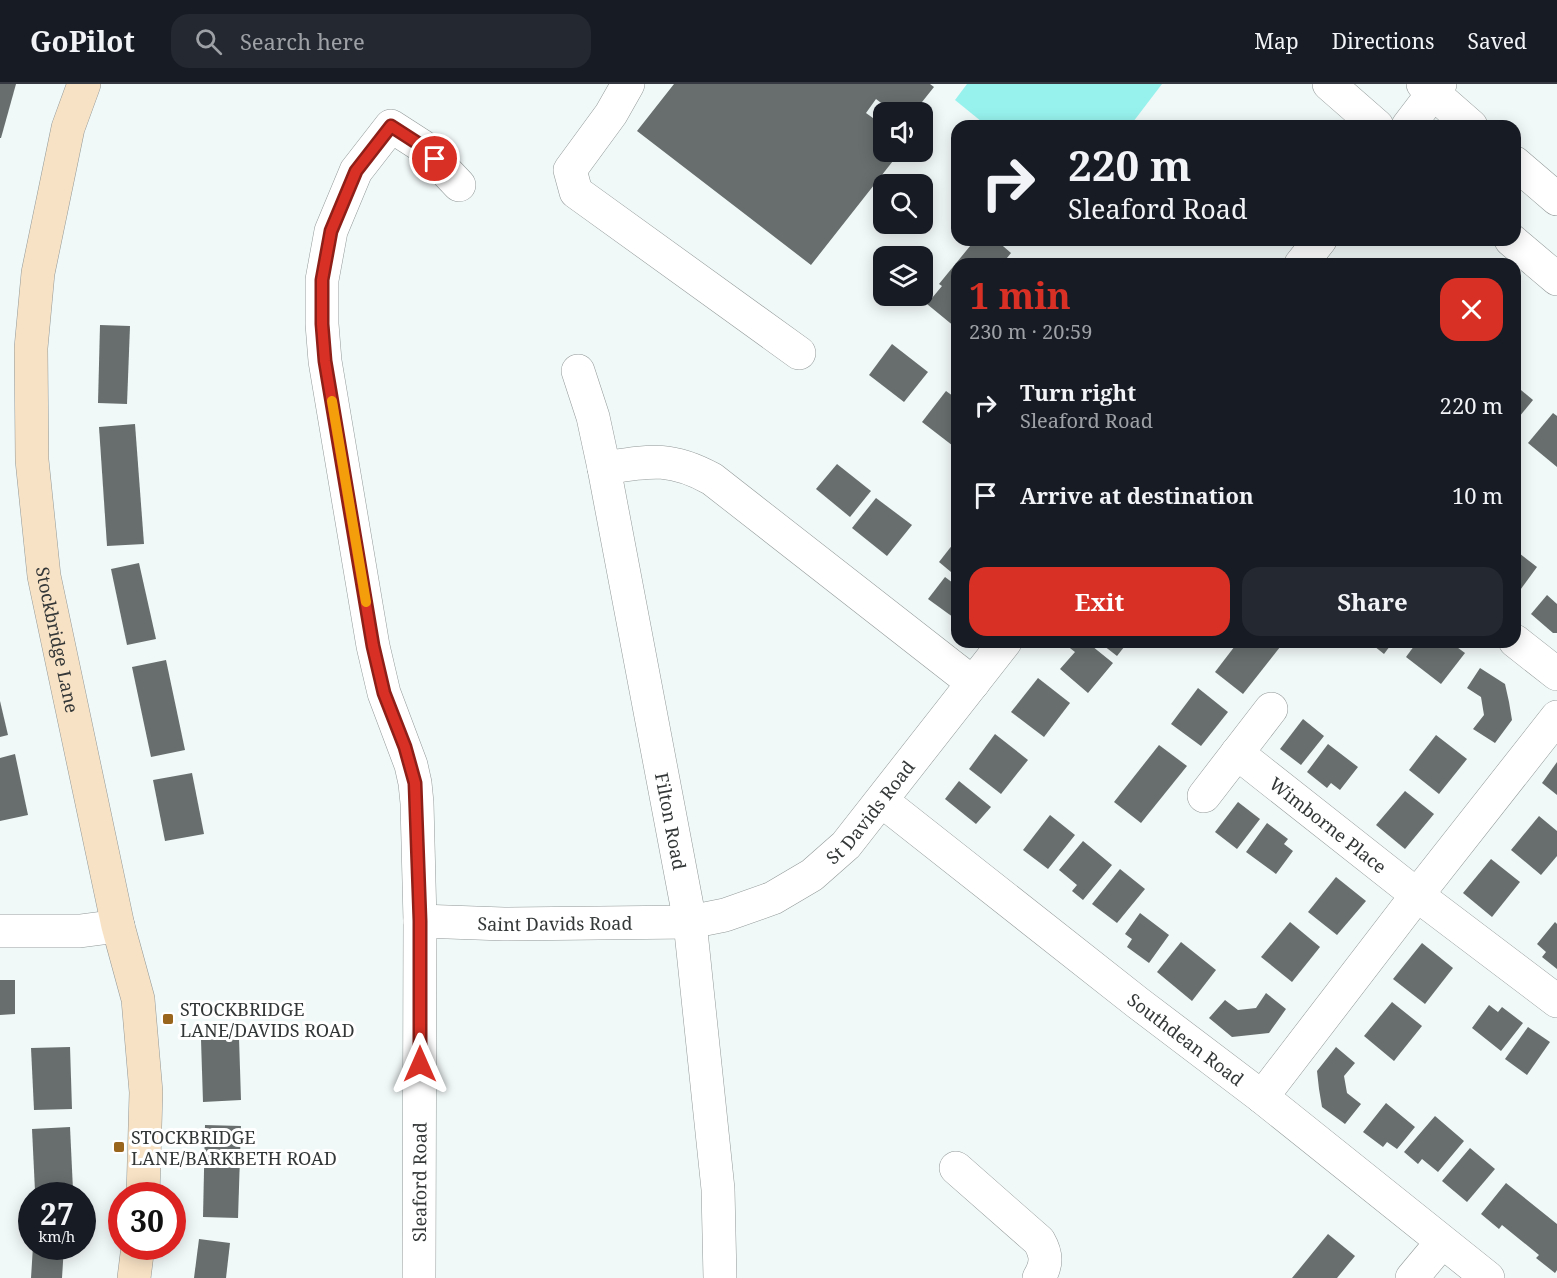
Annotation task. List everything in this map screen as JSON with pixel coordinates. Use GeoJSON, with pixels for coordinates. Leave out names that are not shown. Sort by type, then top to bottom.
{"type":"FeatureCollection","features":[{"type":"Feature","properties":{"kind":"main road","name":"Stockbridge Lane"},"geometry":{"type":"LineString","coordinates":[[84,84],[68,128],[38,273],[31,348],[32,460],[44,576],[118,926],[138,999],[146,1092],[143,1182]]}},
{"type":"Feature","properties":{"kind":"main road"},"geometry":{"type":"LineString","coordinates":[[134,1278],[136,1260]]}},
{"type":"Feature","properties":{"kind":"street"},"geometry":{"type":"LineString","coordinates":[[628,84],[611,114],[570,170],[576,192],[799,353]]}},
{"type":"Feature","properties":{"kind":"street"},"geometry":{"type":"LineString","coordinates":[[1329,84],[1370,120]]}},
{"type":"Feature","properties":{"kind":"street"},"geometry":{"type":"LineString","coordinates":[[1412,120],[1432,87],[1465,120]]}},
{"type":"Feature","properties":{"kind":"street","name":"Sleaford Road"},"geometry":{"type":"LineString","coordinates":[[419,1278],[420,921],[415,783],[405,747],[384,693],[373,646],[325,361],[322,280],[331,231],[356,171],[391,126],[422,146],[459,185]]}},
{"type":"Feature","properties":{"kind":"street"},"geometry":{"type":"LineString","coordinates":[[1521,168],[1557,199]]}},
{"type":"Feature","properties":{"kind":"street"},"geometry":{"type":"LineString","coordinates":[[1306,258],[1315,246]]}},
{"type":"Feature","properties":{"kind":"street"},"geometry":{"type":"LineString","coordinates":[[1518,246],[1557,279]]}},
{"type":"Feature","properties":{"kind":"street","name":"Filton Road"},"geometry":{"type":"LineString","coordinates":[[578,371],[593,417],[604,468],[690,922],[718,1189],[720,1278]]}},
{"type":"Feature","properties":{"kind":"street"},"geometry":{"type":"LineString","coordinates":[[604,468],[642,462],[667,462],[683,465],[712,479],[973,683]]}},
{"type":"Feature","properties":{"kind":"street"},"geometry":{"type":"LineString","coordinates":[[1521,646],[1557,674]]}},
{"type":"Feature","properties":{"kind":"street","name":"St Davids Road"},"geometry":{"type":"LineString","coordinates":[[690,922],[733,913],[773,898],[812,875],[846,844],[882,801],[1000,648]]}},
{"type":"Feature","properties":{"kind":"street"},"geometry":{"type":"LineString","coordinates":[[1204,796],[1271,709]]}},
{"type":"Feature","properties":{"kind":"street"},"geometry":{"type":"LineString","coordinates":[[1262,1097],[1557,717]]}},
{"type":"Feature","properties":{"kind":"street","name":"Wimborne Place"},"geometry":{"type":"LineString","coordinates":[[1237,753],[1417,896],[1557,1001]]}},
{"type":"Feature","properties":{"kind":"street","name":"Southdean Road"},"geometry":{"type":"LineString","coordinates":[[882,801],[1138,1003],[1262,1097],[1488,1278]]}},
{"type":"Feature","properties":{"kind":"street","name":"Saint Davids Road"},"geometry":{"type":"LineString","coordinates":[[420,921],[504,924],[690,922]]}},
{"type":"Feature","properties":{"kind":"street"},"geometry":{"type":"LineString","coordinates":[[0,931],[80,931],[118,926]]}},
{"type":"Feature","properties":{"kind":"street"},"geometry":{"type":"LineString","coordinates":[[956,1168],[1040,1241],[1046,1262],[1039,1278]]}},
{"type":"Feature","properties":{"kind":"street"},"geometry":{"type":"LineString","coordinates":[[1412,1278],[1442,1242]]}},
{"type":"Feature","properties":{"kind":"shaded area"},"geometry":{"type":"Polygon","coordinates":[[[967,84],[1162,84],[1135,120],[980,120],[955,100],[967,84]]]}},
{"type":"Feature","properties":{"kind":"building"},"geometry":{"type":"Polygon","coordinates":[[[0,84],[16,84],[1,138],[0,138],[0,84]]]}},
{"type":"Feature","properties":{"kind":"building"},"geometry":{"type":"Polygon","coordinates":[[[674,84],[930,84],[934,87],[922,102],[880,102],[876,99],[873,102],[866,113],[873,118],[873,162],[892,162],[883,174],[873,174],[873,186],[811,265],[637,131],[674,84]]]}},
{"type":"Feature","properties":{"kind":"building"},"geometry":{"type":"Polygon","coordinates":[[[970,246],[1003,246],[1011,253],[1007,258],[960,258],[970,246]]]}},
{"type":"Feature","properties":{"kind":"building"},"geometry":{"type":"Polygon","coordinates":[[[951,269],[951,324],[929,306],[933,306],[933,297],[942,286],[939,284],[951,269]]]}},
{"type":"Feature","properties":{"kind":"building"},"geometry":{"type":"Polygon","coordinates":[[[100,325],[130,326],[127,404],[98,403],[100,325]]]}},
{"type":"Feature","properties":{"kind":"building"},"geometry":{"type":"Polygon","coordinates":[[[892,344],[928,372],[904,402],[869,375],[892,344]]]}},
{"type":"Feature","properties":{"kind":"building"},"geometry":{"type":"Polygon","coordinates":[[[1521,390],[1533,400],[1521,415],[1521,390]]]}},
{"type":"Feature","properties":{"kind":"building"},"geometry":{"type":"Polygon","coordinates":[[[946,391],[951,395],[951,444],[922,422],[946,391]]]}},
{"type":"Feature","properties":{"kind":"building"},"geometry":{"type":"Polygon","coordinates":[[[1553,413],[1557,416],[1557,467],[1528,443],[1553,413]]]}},
{"type":"Feature","properties":{"kind":"building"},"geometry":{"type":"Polygon","coordinates":[[[135,424],[144,544],[107,546],[99,427],[135,424]]]}},
{"type":"Feature","properties":{"kind":"building"},"geometry":{"type":"Polygon","coordinates":[[[837,464],[871,491],[850,517],[816,489],[837,464]]]}},
{"type":"Feature","properties":{"kind":"building"},"geometry":{"type":"Polygon","coordinates":[[[876,498],[912,525],[887,556],[852,528],[876,498]]]}},
{"type":"Feature","properties":{"kind":"building"},"geometry":{"type":"Polygon","coordinates":[[[951,547],[951,572],[939,562],[951,547]]]}},
{"type":"Feature","properties":{"kind":"building"},"geometry":{"type":"Polygon","coordinates":[[[1521,555],[1537,567],[1521,589],[1521,555]]]}},
{"type":"Feature","properties":{"kind":"building"},"geometry":{"type":"Polygon","coordinates":[[[139,563],[156,639],[127,645],[111,569],[139,563]]]}},
{"type":"Feature","properties":{"kind":"building"},"geometry":{"type":"Polygon","coordinates":[[[945,577],[951,582],[951,616],[928,599],[945,577]]]}},
{"type":"Feature","properties":{"kind":"building"},"geometry":{"type":"Polygon","coordinates":[[[1547,595],[1557,604],[1557,633],[1553,633],[1531,614],[1547,595]]]}},
{"type":"Feature","properties":{"kind":"building"},"geometry":{"type":"Polygon","coordinates":[[[1070,648],[1094,648],[1113,663],[1088,693],[1060,669],[1075,652],[1070,648]]]}},
{"type":"Feature","properties":{"kind":"building"},"geometry":{"type":"Polygon","coordinates":[[[1107,648],[1123,648],[1117,656],[1107,648]]]}},
{"type":"Feature","properties":{"kind":"building"},"geometry":{"type":"Polygon","coordinates":[[[1233,648],[1279,648],[1243,694],[1215,672],[1233,648]]]}},
{"type":"Feature","properties":{"kind":"building"},"geometry":{"type":"Polygon","coordinates":[[[1376,648],[1388,648],[1384,654],[1376,648]]]}},
{"type":"Feature","properties":{"kind":"building"},"geometry":{"type":"Polygon","coordinates":[[[1413,648],[1458,648],[1465,653],[1441,684],[1406,657],[1413,648]]]}},
{"type":"Feature","properties":{"kind":"building"},"geometry":{"type":"Polygon","coordinates":[[[166,660],[185,750],[151,757],[132,667],[166,660]]]}},
{"type":"Feature","properties":{"kind":"building"},"geometry":{"type":"Polygon","coordinates":[[[1480,668],[1505,684],[1509,702],[1512,720],[1495,743],[1473,729],[1484,715],[1481,697],[1467,688],[1480,668]]]}},
{"type":"Feature","properties":{"kind":"building"},"geometry":{"type":"Polygon","coordinates":[[[1038,678],[1070,703],[1044,737],[1011,712],[1038,678]]]}},
{"type":"Feature","properties":{"kind":"building"},"geometry":{"type":"Polygon","coordinates":[[[1198,688],[1228,712],[1201,746],[1171,724],[1198,688]]]}},
{"type":"Feature","properties":{"kind":"building"},"geometry":{"type":"Polygon","coordinates":[[[0,701],[8,735],[0,737],[0,701]]]}},
{"type":"Feature","properties":{"kind":"building"},"geometry":{"type":"Polygon","coordinates":[[[1303,719],[1324,736],[1301,765],[1280,749],[1303,719]]]}},
{"type":"Feature","properties":{"kind":"building"},"geometry":{"type":"Polygon","coordinates":[[[995,734],[1028,760],[1001,794],[969,769],[995,734]]]}},
{"type":"Feature","properties":{"kind":"building"},"geometry":{"type":"Polygon","coordinates":[[[1436,735],[1467,759],[1439,794],[1409,770],[1436,735]]]}},
{"type":"Feature","properties":{"kind":"building"},"geometry":{"type":"Polygon","coordinates":[[[1328,744],[1358,767],[1340,790],[1331,783],[1327,788],[1307,772],[1328,744]]]}},
{"type":"Feature","properties":{"kind":"building"},"geometry":{"type":"Polygon","coordinates":[[[1159,745],[1187,766],[1141,823],[1114,802],[1159,745]]]}},
{"type":"Feature","properties":{"kind":"building"},"geometry":{"type":"Polygon","coordinates":[[[15,754],[28,815],[0,821],[0,758],[15,754]]]}},
{"type":"Feature","properties":{"kind":"building"},"geometry":{"type":"Polygon","coordinates":[[[1557,762],[1557,795],[1542,783],[1557,762]]]}},
{"type":"Feature","properties":{"kind":"building"},"geometry":{"type":"Polygon","coordinates":[[[192,773],[204,834],[165,841],[153,780],[192,773]]]}},
{"type":"Feature","properties":{"kind":"building"},"geometry":{"type":"Polygon","coordinates":[[[959,781],[991,807],[976,824],[945,799],[959,781]]]}},
{"type":"Feature","properties":{"kind":"building"},"geometry":{"type":"Polygon","coordinates":[[[1405,791],[1434,814],[1405,849],[1376,825],[1405,791]]]}},
{"type":"Feature","properties":{"kind":"building"},"geometry":{"type":"Polygon","coordinates":[[[1238,802],[1260,819],[1237,849],[1215,832],[1238,802]]]}},
{"type":"Feature","properties":{"kind":"building"},"geometry":{"type":"Polygon","coordinates":[[[1050,815],[1075,835],[1048,869],[1023,850],[1050,815]]]}},
{"type":"Feature","properties":{"kind":"building"},"geometry":{"type":"Polygon","coordinates":[[[1539,816],[1557,831],[1557,856],[1541,875],[1511,850],[1539,816]]]}},
{"type":"Feature","properties":{"kind":"building"},"geometry":{"type":"Polygon","coordinates":[[[1267,823],[1288,839],[1284,844],[1293,851],[1276,874],[1246,852],[1267,823]]]}},
{"type":"Feature","properties":{"kind":"building"},"geometry":{"type":"Polygon","coordinates":[[[1083,841],[1112,865],[1083,900],[1072,891],[1077,885],[1059,870],[1083,841]]]}},
{"type":"Feature","properties":{"kind":"building"},"geometry":{"type":"Polygon","coordinates":[[[1491,859],[1520,882],[1492,917],[1463,893],[1491,859]]]}},
{"type":"Feature","properties":{"kind":"building"},"geometry":{"type":"Polygon","coordinates":[[[1120,869],[1145,889],[1117,923],[1092,904],[1120,869]]]}},
{"type":"Feature","properties":{"kind":"building"},"geometry":{"type":"Polygon","coordinates":[[[1336,877],[1366,901],[1337,935],[1308,912],[1336,877]]]}},
{"type":"Feature","properties":{"kind":"building"},"geometry":{"type":"Polygon","coordinates":[[[1140,913],[1169,935],[1149,963],[1127,947],[1132,939],[1125,934],[1140,913]]]}},
{"type":"Feature","properties":{"kind":"building"},"geometry":{"type":"Polygon","coordinates":[[[1290,922],[1320,947],[1292,982],[1261,957],[1290,922]]]}},
{"type":"Feature","properties":{"kind":"building"},"geometry":{"type":"Polygon","coordinates":[[[1555,922],[1557,924],[1557,969],[1542,957],[1546,952],[1537,944],[1555,922]]]}},
{"type":"Feature","properties":{"kind":"building"},"geometry":{"type":"Polygon","coordinates":[[[1181,942],[1216,970],[1192,1001],[1157,972],[1181,942]]]}},
{"type":"Feature","properties":{"kind":"building"},"geometry":{"type":"Polygon","coordinates":[[[1422,943],[1453,968],[1425,1004],[1393,979],[1422,943]]]}},
{"type":"Feature","properties":{"kind":"building"},"geometry":{"type":"Polygon","coordinates":[[[0,980],[15,980],[15,1014],[0,1015],[0,980]]]}},
{"type":"Feature","properties":{"kind":"building"},"geometry":{"type":"Polygon","coordinates":[[[1266,993],[1286,1009],[1269,1033],[1232,1037],[1209,1018],[1225,1000],[1238,1010],[1256,1008],[1266,993]]]}},
{"type":"Feature","properties":{"kind":"building"},"geometry":{"type":"Polygon","coordinates":[[[1392,1002],[1422,1026],[1394,1061],[1364,1036],[1392,1002]]]}},
{"type":"Feature","properties":{"kind":"building"},"geometry":{"type":"Polygon","coordinates":[[[1489,1005],[1498,1012],[1502,1007],[1523,1023],[1501,1051],[1472,1028],[1489,1005]]]}},
{"type":"Feature","properties":{"kind":"building"},"geometry":{"type":"Polygon","coordinates":[[[1528,1027],[1550,1042],[1527,1075],[1505,1059],[1528,1027]]]}},
{"type":"Feature","properties":{"kind":"building"},"geometry":{"type":"Polygon","coordinates":[[[239,1038],[241,1100],[203,1102],[201,1040],[239,1038]]]}},
{"type":"Feature","properties":{"kind":"building"},"geometry":{"type":"Polygon","coordinates":[[[70,1047],[72,1109],[34,1110],[31,1048],[70,1047]]]}},
{"type":"Feature","properties":{"kind":"building"},"geometry":{"type":"Polygon","coordinates":[[[1336,1047],[1355,1063],[1344,1076],[1347,1093],[1361,1104],[1345,1124],[1322,1107],[1319,1089],[1317,1071],[1336,1047]]]}},
{"type":"Feature","properties":{"kind":"building"},"geometry":{"type":"Polygon","coordinates":[[[1386,1103],[1415,1127],[1397,1149],[1387,1142],[1383,1147],[1363,1132],[1386,1103]]]}},
{"type":"Feature","properties":{"kind":"building"},"geometry":{"type":"Polygon","coordinates":[[[1435,1116],[1464,1141],[1438,1172],[1422,1159],[1418,1164],[1404,1152],[1435,1116]]]}},
{"type":"Feature","properties":{"kind":"building"},"geometry":{"type":"Polygon","coordinates":[[[205,1125],[241,1126],[238,1218],[203,1217],[205,1125]]]}},
{"type":"Feature","properties":{"kind":"building"},"geometry":{"type":"Polygon","coordinates":[[[70,1127],[73,1182],[35,1182],[32,1129],[70,1127]]]}},
{"type":"Feature","properties":{"kind":"building"},"geometry":{"type":"Polygon","coordinates":[[[1470,1148],[1495,1169],[1467,1202],[1442,1181],[1470,1148]]]}},
{"type":"Feature","properties":{"kind":"building"},"geometry":{"type":"Polygon","coordinates":[[[1506,1183],[1557,1224],[1557,1270],[1555,1273],[1536,1258],[1539,1255],[1502,1225],[1499,1229],[1481,1214],[1506,1183]]]}},
{"type":"Feature","properties":{"kind":"building"},"geometry":{"type":"Polygon","coordinates":[[[1328,1234],[1355,1256],[1337,1278],[1292,1278],[1328,1234]]]}},
{"type":"Feature","properties":{"kind":"building"},"geometry":{"type":"Polygon","coordinates":[[[199,1239],[230,1243],[226,1278],[194,1278],[199,1239]]]}},
{"type":"Feature","properties":{"kind":"building"},"geometry":{"type":"Polygon","coordinates":[[[32,1260],[63,1260],[62,1278],[31,1278],[32,1260]]]}},
{"type":"Feature","properties":{"kind":"slow traffic"},"geometry":{"type":"LineString","coordinates":[[332,401],[366,602]]}},
{"type":"Feature","properties":{"kind":"place","name":"STOCKBRIDGE LANE/DAVIDS ROAD"},"geometry":{"type":"Point","coordinates":[168,1019]}},
{"type":"Feature","properties":{"kind":"place","name":"STOCKBRIDGE LANE/BARKBETH ROAD"},"geometry":{"type":"Point","coordinates":[119,1147]}},
{"type":"Feature","properties":{"kind":"route"},"geometry":{"type":"LineString","coordinates":[[420,1064],[420,921],[415,783],[405,747],[384,693],[373,646],[325,361],[322,280],[331,231],[356,171],[391,126],[422,146],[435,159]]}}]}
